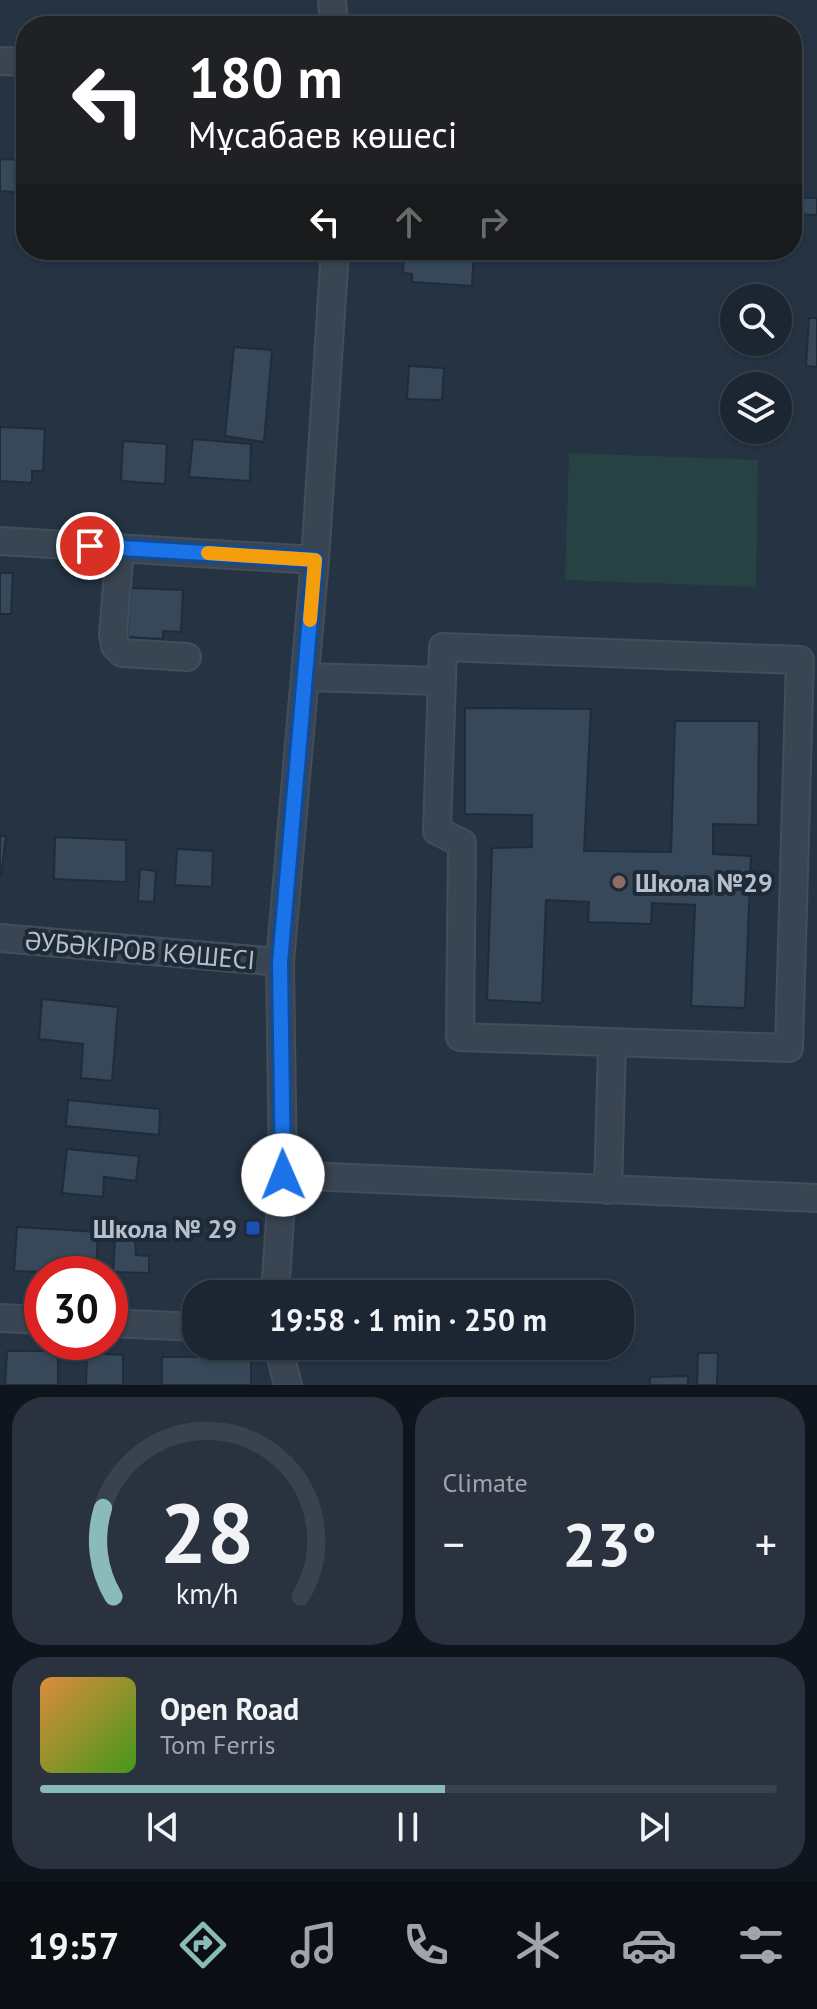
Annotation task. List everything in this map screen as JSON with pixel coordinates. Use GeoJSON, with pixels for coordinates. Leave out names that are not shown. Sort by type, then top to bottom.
{"type":"FeatureCollection","features":[{"type":"Feature","properties":{"kind":"street"},"geometry":{"type":"LineString","coordinates":[[276,1280],[283,1175],[280,962],[306,677],[334,260]]}},
{"type":"Feature","properties":{"kind":"street"},"geometry":{"type":"LineString","coordinates":[[0,541],[315,560]]}},
{"type":"Feature","properties":{"kind":"street"},"geometry":{"type":"LineString","coordinates":[[120,548],[113,634],[115,646],[122,653],[187,657]]}},
{"type":"Feature","properties":{"kind":"street"},"geometry":{"type":"LineString","coordinates":[[443,647],[800,660],[789,1048],[612,1044],[460,1037],[462,843],[437,831],[443,647]]}},
{"type":"Feature","properties":{"kind":"street"},"geometry":{"type":"LineString","coordinates":[[306,677],[440,681]]}},
{"type":"Feature","properties":{"kind":"street","name":"ӘУБӘКІРОВ КӨШЕСІ"},"geometry":{"type":"LineString","coordinates":[[0,938],[280,962]]}},
{"type":"Feature","properties":{"kind":"street"},"geometry":{"type":"LineString","coordinates":[[608,1190],[612,1044]]}},
{"type":"Feature","properties":{"kind":"street"},"geometry":{"type":"LineString","coordinates":[[283,1175],[817,1198]]}},
{"type":"Feature","properties":{"kind":"street"},"geometry":{"type":"LineString","coordinates":[[0,1318],[24,1319]]}},
{"type":"Feature","properties":{"kind":"street"},"geometry":{"type":"LineString","coordinates":[[128,1324],[182,1326]]}},
{"type":"Feature","properties":{"kind":"street"},"geometry":{"type":"LineString","coordinates":[[282,1360],[288,1385]]}},
{"type":"Feature","properties":{"kind":"green space"},"geometry":{"type":"Polygon","coordinates":[[[569,453],[758,460],[756,587],[565,580],[569,453]]]}},
{"type":"Feature","properties":{"kind":"building"},"geometry":{"type":"Polygon","coordinates":[[[0,159],[16,160],[16,192],[0,191],[0,159]]]}},
{"type":"Feature","properties":{"kind":"building"},"geometry":{"type":"Polygon","coordinates":[[[802,197],[817,198],[817,215],[802,214],[802,197]]]}},
{"type":"Feature","properties":{"kind":"building"},"geometry":{"type":"Polygon","coordinates":[[[404,260],[473,260],[472,286],[412,282],[412,274],[403,273],[404,260]]]}},
{"type":"Feature","properties":{"kind":"building"},"geometry":{"type":"Polygon","coordinates":[[[809,318],[817,318],[817,367],[806,366],[809,318]]]}},
{"type":"Feature","properties":{"kind":"building"},"geometry":{"type":"Polygon","coordinates":[[[234,347],[272,350],[264,442],[225,436],[234,347]]]}},
{"type":"Feature","properties":{"kind":"building"},"geometry":{"type":"Polygon","coordinates":[[[409,366],[444,368],[442,400],[407,399],[409,366]]]}},
{"type":"Feature","properties":{"kind":"building"},"geometry":{"type":"Polygon","coordinates":[[[0,427],[45,429],[43,471],[32,471],[32,483],[0,481],[0,427]]]}},
{"type":"Feature","properties":{"kind":"building"},"geometry":{"type":"Polygon","coordinates":[[[193,439],[251,444],[250,481],[189,477],[193,439]]]}},
{"type":"Feature","properties":{"kind":"building"},"geometry":{"type":"Polygon","coordinates":[[[123,441],[167,444],[165,484],[121,481],[123,441]]]}},
{"type":"Feature","properties":{"kind":"building"},"geometry":{"type":"Polygon","coordinates":[[[0,573],[13,573],[11,614],[0,614],[0,573]]]}},
{"type":"Feature","properties":{"kind":"building"},"geometry":{"type":"Polygon","coordinates":[[[131,588],[183,590],[181,632],[163,631],[163,639],[127,637],[131,588]]]}},
{"type":"Feature","properties":{"kind":"building"},"geometry":{"type":"Polygon","coordinates":[[[465,708],[591,709],[584,851],[671,852],[675,721],[759,721],[758,825],[713,824],[713,854],[751,856],[745,1008],[691,1006],[695,905],[652,903],[651,924],[588,922],[589,902],[546,900],[542,1003],[487,1000],[492,848],[532,847],[532,815],[465,814],[465,708]]]}},
{"type":"Feature","properties":{"kind":"building"},"geometry":{"type":"Polygon","coordinates":[[[0,836],[6,836],[1,877],[0,877],[0,836]]]}},
{"type":"Feature","properties":{"kind":"building"},"geometry":{"type":"Polygon","coordinates":[[[55,837],[126,840],[126,882],[54,879],[55,837]]]}},
{"type":"Feature","properties":{"kind":"building"},"geometry":{"type":"Polygon","coordinates":[[[177,849],[213,851],[212,887],[175,885],[177,849]]]}},
{"type":"Feature","properties":{"kind":"building"},"geometry":{"type":"Polygon","coordinates":[[[140,869],[156,871],[154,902],[138,901],[140,869]]]}},
{"type":"Feature","properties":{"kind":"building"},"geometry":{"type":"Polygon","coordinates":[[[42,999],[118,1007],[112,1081],[81,1078],[83,1044],[39,1039],[42,999]]]}},
{"type":"Feature","properties":{"kind":"building"},"geometry":{"type":"Polygon","coordinates":[[[68,1100],[160,1109],[159,1135],[66,1126],[68,1100]]]}},
{"type":"Feature","properties":{"kind":"building"},"geometry":{"type":"Polygon","coordinates":[[[67,1149],[139,1156],[136,1181],[104,1177],[103,1197],[62,1193],[67,1149]]]}},
{"type":"Feature","properties":{"kind":"building"},"geometry":{"type":"Polygon","coordinates":[[[17,1227],[98,1232],[97,1256],[24,1256],[24,1271],[14,1271],[17,1227]]]}},
{"type":"Feature","properties":{"kind":"building"},"geometry":{"type":"Polygon","coordinates":[[[115,1239],[135,1239],[136,1255],[149,1256],[149,1273],[128,1272],[128,1256],[114,1256],[115,1239]]]}},
{"type":"Feature","properties":{"kind":"building"},"geometry":{"type":"Polygon","coordinates":[[[7,1351],[24,1351],[24,1360],[58,1360],[58,1385],[5,1385],[7,1351]]]}},
{"type":"Feature","properties":{"kind":"building"},"geometry":{"type":"Polygon","coordinates":[[[698,1353],[718,1353],[717,1385],[697,1385],[698,1353]]]}},
{"type":"Feature","properties":{"kind":"building"},"geometry":{"type":"Polygon","coordinates":[[[162,1357],[251,1360],[251,1385],[162,1385],[162,1357]]]}},
{"type":"Feature","properties":{"kind":"building"},"geometry":{"type":"Polygon","coordinates":[[[87,1360],[123,1360],[123,1385],[86,1385],[87,1360]]]}},
{"type":"Feature","properties":{"kind":"building"},"geometry":{"type":"Polygon","coordinates":[[[688,1376],[688,1385],[650,1385],[650,1377],[688,1376]]]}},
{"type":"Feature","properties":{"kind":"slow traffic"},"geometry":{"type":"LineString","coordinates":[[208,553],[315,560],[310,620]]}},
{"type":"Feature","properties":{"kind":"place","name":"Школа №29"},"geometry":{"type":"Point","coordinates":[619,882]}},
{"type":"Feature","properties":{"kind":"place","name":"Школа № 29"},"geometry":{"type":"Point","coordinates":[253,1228]}},
{"type":"Feature","properties":{"kind":"route"},"geometry":{"type":"LineString","coordinates":[[90,546],[315,560],[280,962],[283,1175]]}}]}
